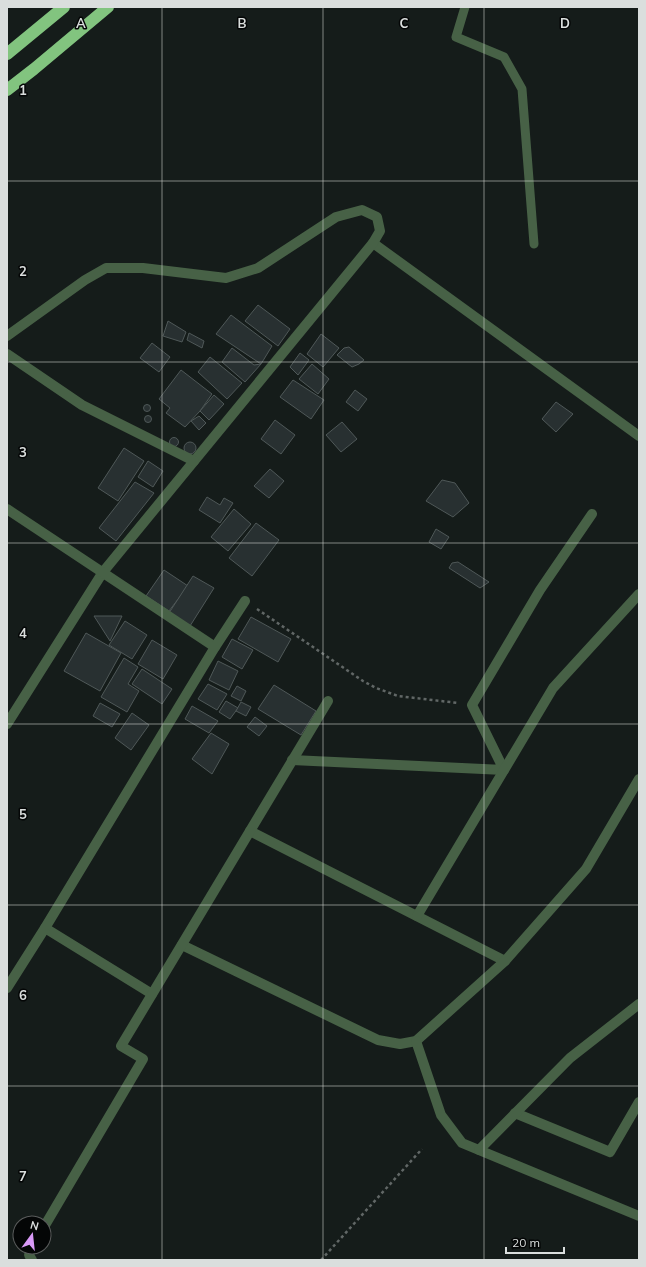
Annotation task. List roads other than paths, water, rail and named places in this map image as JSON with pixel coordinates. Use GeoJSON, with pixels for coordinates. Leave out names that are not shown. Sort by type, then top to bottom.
{"type":"FeatureCollection","features":[{"type":"Feature","properties":{"kind":"highway"},"geometry":{"type":"LineString","coordinates":[[7,54],[64,7]]}},
{"type":"Feature","properties":{"kind":"highway"},"geometry":{"type":"LineString","coordinates":[[7,90],[108,7]]}},
{"type":"Feature","properties":{"kind":"street"},"geometry":{"type":"LineString","coordinates":[[7,336],[84,280],[106,268],[143,268],[226,278],[258,268],[336,216],[362,210],[377,217],[380,231],[373,243],[103,572],[7,724]]}},
{"type":"Feature","properties":{"kind":"street"},"geometry":{"type":"LineString","coordinates":[[373,243],[639,436]]}},
{"type":"Feature","properties":{"kind":"street"},"geometry":{"type":"LineString","coordinates":[[7,354],[82,405],[194,461]]}},
{"type":"Feature","properties":{"kind":"street"},"geometry":{"type":"LineString","coordinates":[[7,509],[216,647]]}},
{"type":"Feature","properties":{"kind":"street"},"geometry":{"type":"LineString","coordinates":[[504,770],[472,705],[540,590],[592,514]]}},
{"type":"Feature","properties":{"kind":"street"},"geometry":{"type":"LineString","coordinates":[[417,916],[553,688],[639,594]]}},
{"type":"Feature","properties":{"kind":"street"},"geometry":{"type":"LineString","coordinates":[[7,988],[245,601]]}},
{"type":"Feature","properties":{"kind":"street"},"geometry":{"type":"LineString","coordinates":[[51,1215],[143,1059],[121,1046],[328,701]]}},
{"type":"Feature","properties":{"kind":"street"},"geometry":{"type":"LineString","coordinates":[[292,760],[504,770]]}},
{"type":"Feature","properties":{"kind":"street"},"geometry":{"type":"LineString","coordinates":[[182,944],[378,1040],[400,1044],[416,1041],[505,961],[586,869],[639,779]]}},
{"type":"Feature","properties":{"kind":"street"},"geometry":{"type":"LineString","coordinates":[[250,831],[505,961]]}},
{"type":"Feature","properties":{"kind":"street"},"geometry":{"type":"LineString","coordinates":[[45,928],[152,994]]}},
{"type":"Feature","properties":{"kind":"street"},"geometry":{"type":"LineString","coordinates":[[479,1150],[570,1058],[639,1004]]}},
{"type":"Feature","properties":{"kind":"street"},"geometry":{"type":"LineString","coordinates":[[416,1041],[441,1115],[462,1143],[639,1216]]}},
{"type":"Feature","properties":{"kind":"street"},"geometry":{"type":"LineString","coordinates":[[515,1113],[610,1152],[639,1102]]}},
{"type":"Feature","properties":{"kind":"lane"},"geometry":{"type":"LineString","coordinates":[[465,7],[456,37],[504,56],[522,89],[534,244]]}}]}
